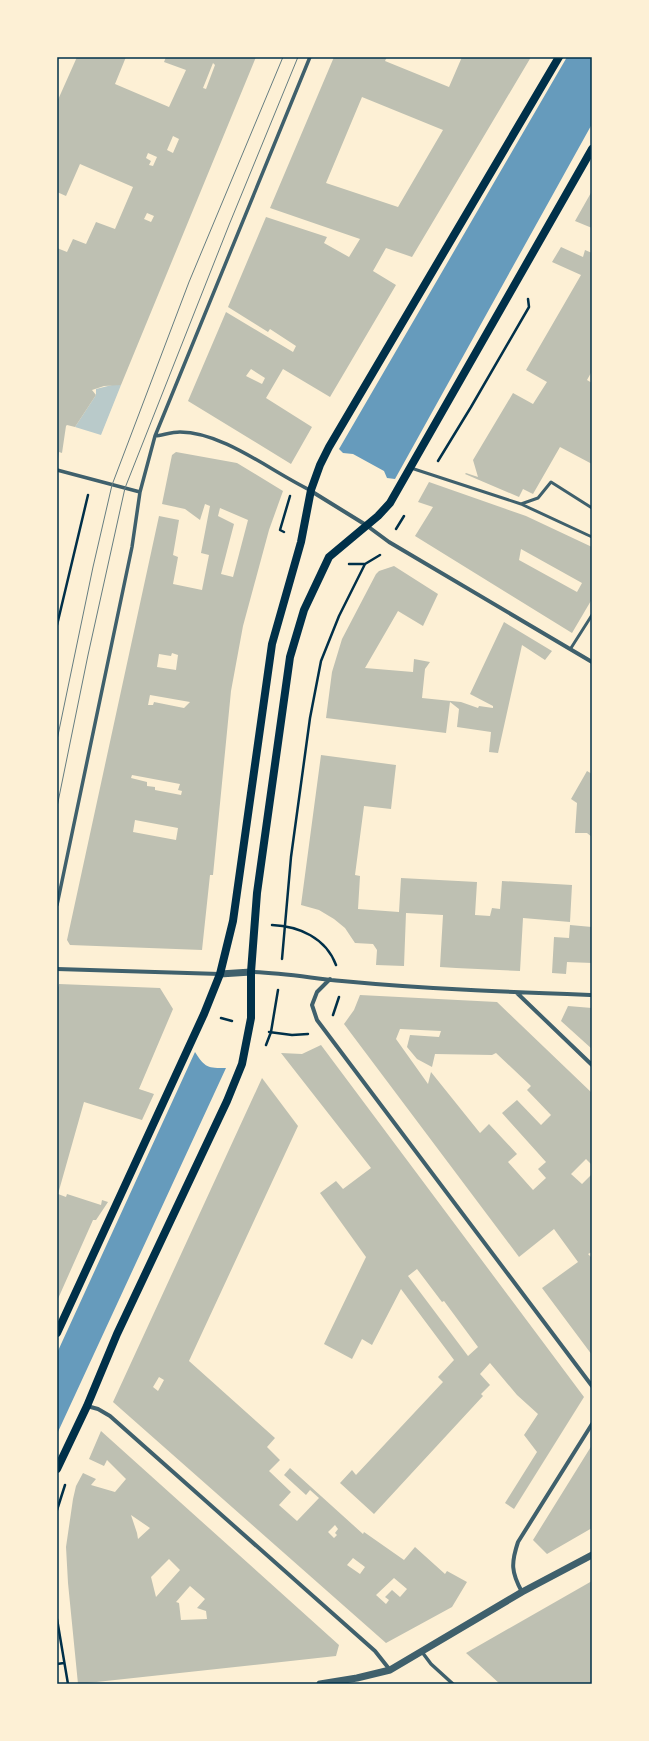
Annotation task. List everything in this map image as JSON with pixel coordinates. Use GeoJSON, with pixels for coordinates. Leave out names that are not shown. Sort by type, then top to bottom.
{"type":"FeatureCollection","features":[{"type":"Feature","properties":{"kind":"main road"},"geometry":{"type":"LineString","coordinates":[[57,1334],[204,1014],[220,974],[233,921],[272,644],[301,542],[310,490],[329,447],[559,57]]}},
{"type":"Feature","properties":{"kind":"main road"},"geometry":{"type":"LineString","coordinates":[[57,1469],[87,1406],[117,1334],[228,1101],[242,1064],[251,1018],[250,972],[262,855],[290,658],[304,610],[329,557],[390,503],[592,149]]}},
{"type":"Feature","properties":{"kind":"street"},"geometry":{"type":"LineString","coordinates":[[57,905],[131,554],[140,492],[156,436],[310,57]]}},
{"type":"Feature","properties":{"kind":"street"},"geometry":{"type":"LineString","coordinates":[[156,436],[180,432],[212,437],[249,455],[294,483],[310,490],[366,525],[389,542],[571,648],[592,662]]}},
{"type":"Feature","properties":{"kind":"street"},"geometry":{"type":"LineString","coordinates":[[57,470],[140,492]]}},
{"type":"Feature","properties":{"kind":"street"},"geometry":{"type":"LineString","coordinates":[[57,969],[220,974],[250,972],[281,973],[341,981],[517,992],[592,994]]}},
{"type":"Feature","properties":{"kind":"street"},"geometry":{"type":"LineString","coordinates":[[330,980],[317,992],[312,1005],[316,1020],[592,1386]]}},
{"type":"Feature","properties":{"kind":"street"},"geometry":{"type":"LineString","coordinates":[[517,992],[592,1065]]}},
{"type":"Feature","properties":{"kind":"street"},"geometry":{"type":"LineString","coordinates":[[87,1406],[98,1409],[110,1416],[375,1651],[390,1670]]}},
{"type":"Feature","properties":{"kind":"street"},"geometry":{"type":"LineString","coordinates":[[522,1592],[514,1578],[513,1558],[518,1542],[592,1424]]}},
{"type":"Feature","properties":{"kind":"street"},"geometry":{"type":"LineString","coordinates":[[320,1684],[358,1681],[390,1670],[522,1592],[592,1555]]}},
{"type":"Feature","properties":{"kind":"street"},"geometry":{"type":"LineString","coordinates":[[422,1652],[431,1664],[453,1684]]}},
{"type":"Feature","properties":{"kind":"lane"},"geometry":{"type":"LineString","coordinates":[[411,468],[520,504],[592,537]]}},
{"type":"Feature","properties":{"kind":"lane"},"geometry":{"type":"LineString","coordinates":[[520,504],[538,498],[551,482],[592,508]]}},
{"type":"Feature","properties":{"kind":"lane"},"geometry":{"type":"LineString","coordinates":[[571,648],[592,615]]}},
{"type":"Feature","properties":{"kind":"path"},"geometry":{"type":"LineString","coordinates":[[57,625],[91,480]]}},
{"type":"Feature","properties":{"kind":"path"},"geometry":{"type":"LineString","coordinates":[[286,925],[291,857],[310,718],[321,661],[339,616],[365,564]]}},
{"type":"Feature","properties":{"kind":"path"},"geometry":{"type":"LineString","coordinates":[[255,924],[286,925],[322,942],[333,956],[341,981],[339,998],[333,1014],[323,1028],[307,1034],[292,1035],[271,1032]]}},
{"type":"Feature","properties":{"kind":"path"},"geometry":{"type":"LineString","coordinates":[[57,1619],[68,1684]]}},
{"type":"Feature","properties":{"kind":"path"},"geometry":{"type":"LineString","coordinates":[[57,1664],[64,1663]]}},
{"type":"Feature","properties":{"kind":"shaded area"},"geometry":{"type":"Polygon","coordinates":[[[112,385],[121,385],[101,435],[75,427],[96,395],[96,389],[112,385]]]}},
{"type":"Feature","properties":{"kind":"water"},"geometry":{"type":"Polygon","coordinates":[[[567,57],[592,57],[592,124],[395,479],[387,478],[384,471],[353,454],[343,453],[339,449],[567,57]]]}},
{"type":"Feature","properties":{"kind":"water"},"geometry":{"type":"Polygon","coordinates":[[[195,1052],[204,1064],[215,1068],[226,1068],[57,1434],[57,1353],[195,1052]]]}},
{"type":"Feature","properties":{"kind":"building"},"geometry":{"type":"Polygon","coordinates":[[[77,57],[126,57],[115,84],[169,107],[186,70],[164,62],[166,57],[256,57],[121,385],[104,386],[92,390],[96,395],[75,427],[66,426],[62,453],[59,452],[58,459],[57,248],[67,252],[73,239],[86,244],[96,222],[115,229],[133,187],[80,164],[66,196],[57,192],[57,102],[77,57]],[[213,63],[203,88],[206,89],[215,65],[213,63]],[[173,136],[167,150],[173,153],[179,139],[173,136]],[[148,153],[146,158],[151,161],[149,165],[153,166],[157,157],[148,153]],[[147,213],[144,219],[151,222],[154,216],[147,213]]]}},
{"type":"Feature","properties":{"kind":"building"},"geometry":{"type":"Polygon","coordinates":[[[334,57],[387,57],[385,61],[449,87],[462,57],[531,57],[412,257],[386,248],[373,271],[396,285],[330,397],[283,369],[266,398],[312,427],[291,464],[188,401],[226,312],[293,352],[296,346],[270,329],[268,332],[228,307],[266,217],[327,237],[324,243],[349,257],[360,239],[270,208],[334,57]],[[362,97],[326,183],[398,207],[443,130],[362,97]],[[251,369],[246,376],[262,384],[265,378],[251,369]]]}},
{"type":"Feature","properties":{"kind":"building"},"geometry":{"type":"Polygon","coordinates":[[[592,191],[592,228],[575,221],[592,191]]]}},
{"type":"Feature","properties":{"kind":"building"},"geometry":{"type":"Polygon","coordinates":[[[561,247],[583,257],[585,250],[592,253],[592,371],[587,380],[592,383],[592,464],[560,447],[533,494],[523,489],[519,497],[465,474],[478,477],[473,460],[513,393],[533,404],[547,382],[526,370],[581,275],[552,262],[561,247]]]}},
{"type":"Feature","properties":{"kind":"building"},"geometry":{"type":"Polygon","coordinates":[[[176,452],[237,463],[283,491],[269,530],[243,626],[231,691],[213,875],[210,875],[202,950],[70,945],[67,940],[159,516],[179,520],[173,555],[178,557],[173,584],[202,590],[209,555],[201,553],[210,506],[205,504],[200,520],[185,509],[162,504],[172,455],[176,452]],[[220,508],[218,516],[234,524],[221,574],[233,577],[248,520],[220,508]],[[172,653],[171,656],[159,654],[157,667],[176,670],[178,655],[172,653]],[[150,695],[148,705],[153,705],[154,702],[184,708],[190,702],[150,695]],[[132,775],[131,778],[147,782],[147,786],[155,787],[155,790],[181,795],[182,791],[178,790],[180,784],[132,775]],[[135,820],[133,832],[176,840],[178,828],[135,820]]]}},
{"type":"Feature","properties":{"kind":"building"},"geometry":{"type":"Polygon","coordinates":[[[429,482],[526,516],[592,547],[592,599],[572,633],[415,536],[433,507],[418,502],[429,482]],[[521,549],[519,560],[577,592],[582,583],[521,549]]]}},
{"type":"Feature","properties":{"kind":"building"},"geometry":{"type":"Polygon","coordinates":[[[394,566],[438,594],[423,626],[398,611],[365,668],[413,672],[414,659],[430,662],[425,669],[422,698],[461,702],[478,708],[479,706],[493,708],[493,706],[470,694],[504,622],[552,651],[545,660],[522,645],[498,753],[489,752],[491,732],[457,727],[459,709],[450,702],[446,733],[326,718],[332,672],[342,639],[376,574],[379,571],[394,566]]]}},
{"type":"Feature","properties":{"kind":"building"},"geometry":{"type":"Polygon","coordinates":[[[321,755],[396,765],[391,809],[364,806],[355,875],[360,876],[358,909],[399,912],[401,878],[477,882],[475,915],[490,916],[492,908],[500,909],[502,881],[572,885],[570,922],[523,918],[520,971],[456,968],[440,967],[443,915],[406,913],[404,966],[376,965],[377,950],[373,944],[355,943],[345,928],[334,919],[319,910],[301,905],[321,755]]]}},
{"type":"Feature","properties":{"kind":"building"},"geometry":{"type":"Polygon","coordinates":[[[587,771],[592,774],[592,837],[587,833],[575,833],[577,803],[571,799],[587,771]]]}},
{"type":"Feature","properties":{"kind":"building"},"geometry":{"type":"Polygon","coordinates":[[[570,925],[592,927],[592,963],[567,962],[566,974],[552,973],[554,937],[569,938],[570,925]]]}},
{"type":"Feature","properties":{"kind":"building"},"geometry":{"type":"Polygon","coordinates":[[[59,984],[160,988],[173,1009],[139,1089],[154,1094],[142,1120],[84,1102],[58,1194],[66,1197],[67,1194],[101,1205],[102,1200],[108,1202],[96,1220],[93,1220],[57,1301],[57,991],[59,984]]]}},
{"type":"Feature","properties":{"kind":"building"},"geometry":{"type":"Polygon","coordinates":[[[360,995],[497,1002],[592,1093],[592,1165],[586,1159],[571,1174],[582,1184],[592,1174],[592,1252],[588,1254],[592,1258],[592,1355],[542,1288],[578,1262],[554,1229],[519,1257],[344,1024],[354,1010],[360,995]],[[400,1029],[396,1039],[428,1084],[431,1072],[480,1133],[489,1124],[517,1154],[508,1162],[533,1190],[546,1178],[538,1169],[546,1162],[502,1113],[517,1100],[541,1125],[551,1115],[527,1090],[531,1086],[496,1053],[492,1055],[435,1054],[432,1067],[417,1059],[407,1047],[410,1035],[439,1037],[441,1031],[400,1029]]]}},
{"type":"Feature","properties":{"kind":"building"},"geometry":{"type":"Polygon","coordinates":[[[568,1006],[592,1008],[592,1049],[561,1021],[568,1006]]]}},
{"type":"Feature","properties":{"kind":"building"},"geometry":{"type":"Polygon","coordinates":[[[321,1045],[584,1397],[514,1509],[505,1503],[537,1452],[524,1435],[538,1414],[517,1395],[490,1363],[480,1374],[490,1385],[481,1394],[483,1396],[374,1514],[340,1483],[352,1470],[356,1475],[443,1382],[438,1377],[454,1360],[401,1289],[372,1345],[362,1339],[352,1359],[324,1344],[366,1257],[320,1193],[336,1181],[343,1189],[371,1168],[281,1053],[302,1054],[321,1045]],[[417,1269],[408,1276],[468,1356],[478,1347],[444,1301],[442,1302],[417,1269]]]}},
{"type":"Feature","properties":{"kind":"building"},"geometry":{"type":"Polygon","coordinates":[[[262,1078],[298,1126],[189,1361],[275,1438],[267,1447],[280,1460],[269,1471],[291,1492],[279,1505],[297,1521],[319,1498],[310,1490],[306,1495],[284,1475],[290,1468],[363,1534],[364,1532],[404,1560],[415,1547],[445,1574],[447,1571],[467,1582],[452,1607],[386,1643],[113,1402],[262,1078]],[[159,1377],[153,1387],[158,1391],[164,1380],[159,1377]],[[335,1525],[328,1532],[334,1538],[337,1535],[335,1533],[338,1529],[335,1525]],[[353,1558],[347,1565],[360,1574],[365,1567],[353,1558]],[[394,1578],[376,1595],[386,1604],[389,1600],[385,1597],[392,1590],[400,1597],[407,1589],[394,1578]]]}},
{"type":"Feature","properties":{"kind":"building"},"geometry":{"type":"Polygon","coordinates":[[[101,1431],[339,1645],[336,1656],[78,1684],[66,1547],[76,1486],[83,1473],[96,1479],[91,1485],[115,1492],[126,1479],[107,1460],[104,1466],[89,1459],[101,1431]],[[131,1515],[137,1533],[138,1539],[150,1528],[131,1515]],[[169,1559],[151,1577],[156,1597],[180,1570],[169,1559]],[[190,1586],[176,1602],[179,1603],[181,1620],[207,1619],[206,1611],[197,1608],[205,1599],[190,1586]]]}},
{"type":"Feature","properties":{"kind":"building"},"geometry":{"type":"Polygon","coordinates":[[[592,1445],[592,1528],[547,1554],[533,1540],[592,1445]]]}},
{"type":"Feature","properties":{"kind":"building"},"geometry":{"type":"Polygon","coordinates":[[[592,1581],[592,1684],[500,1684],[466,1653],[592,1581]]]}},
{"type":"Feature","properties":{"kind":"tram line"},"geometry":{"type":"LineString","coordinates":[[57,740],[93,567],[112,485],[189,282],[283,57]]}},
{"type":"Feature","properties":{"kind":"tram line"},"geometry":{"type":"LineString","coordinates":[[57,807],[88,655],[125,488],[229,225],[298,57]]}}]}
